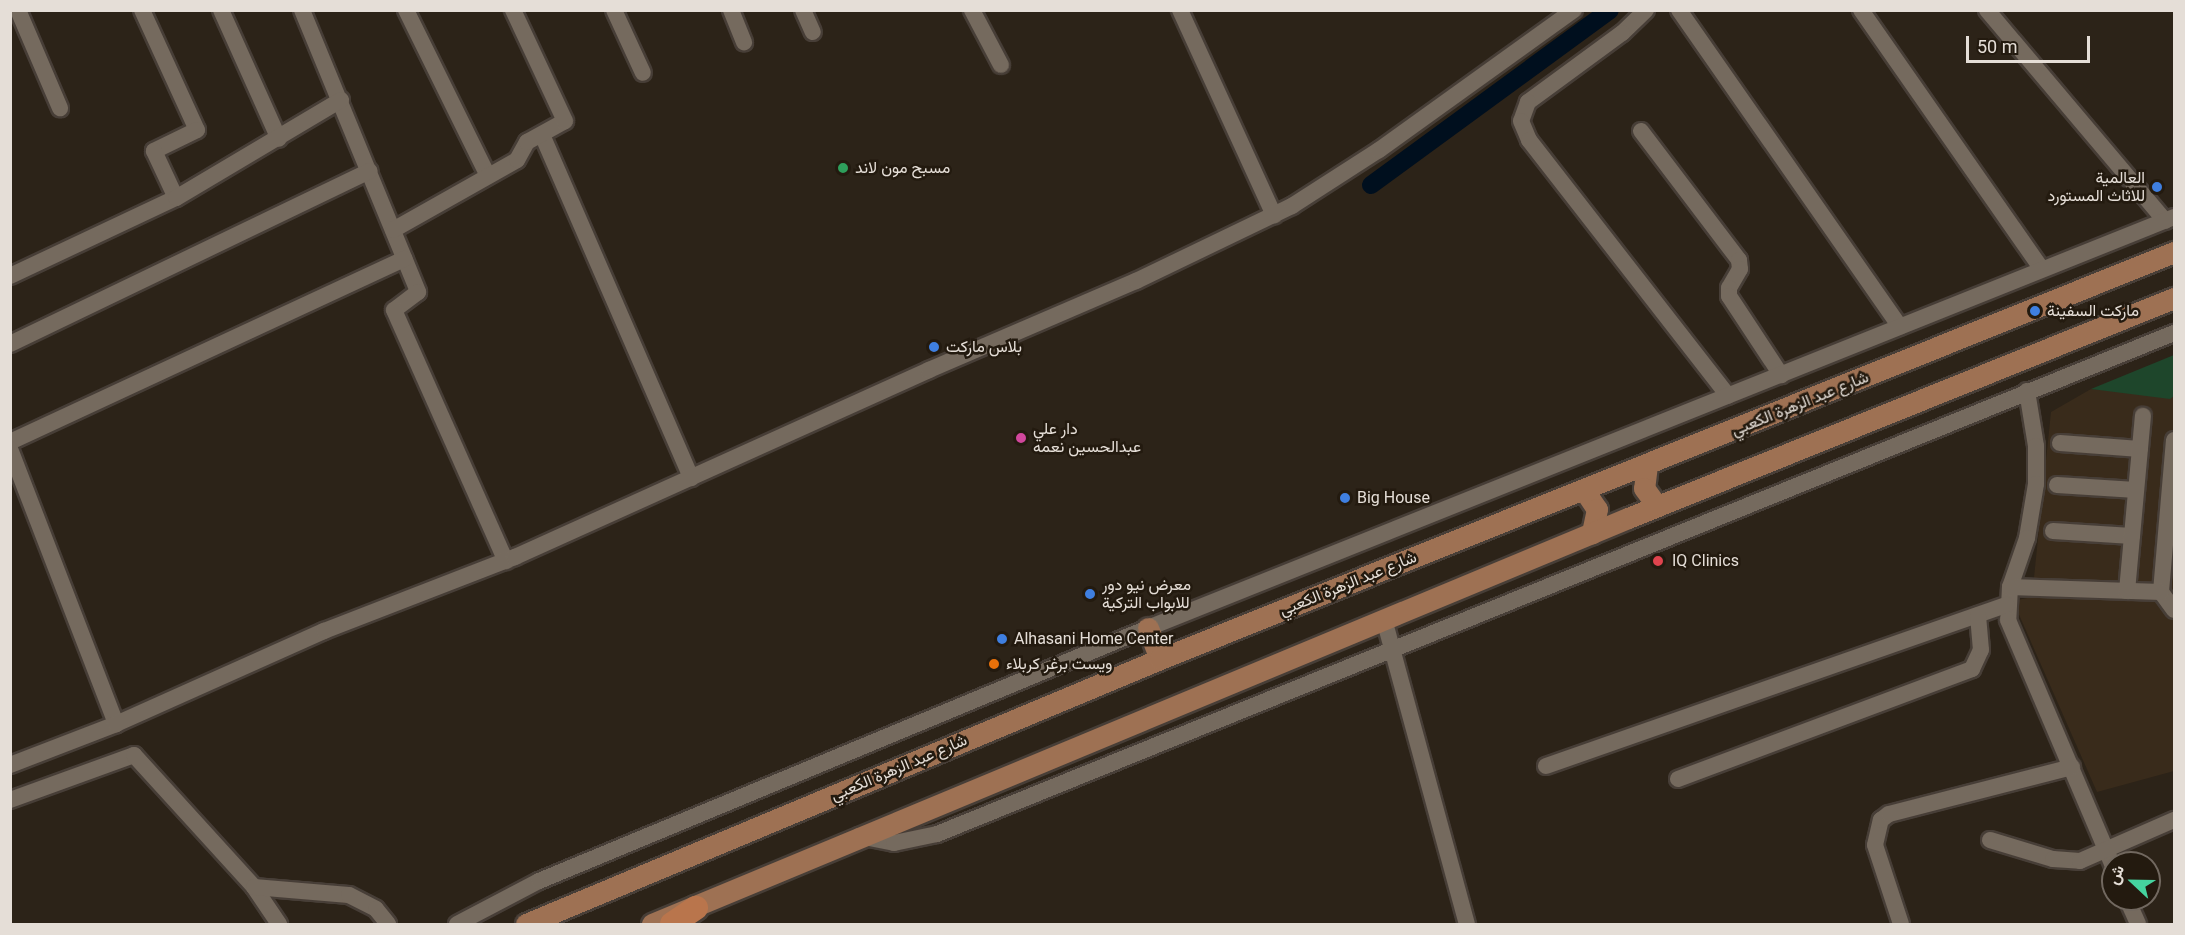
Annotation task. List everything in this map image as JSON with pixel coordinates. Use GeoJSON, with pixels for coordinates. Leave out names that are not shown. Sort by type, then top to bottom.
{"type":"FeatureCollection","features":[{"type":"Feature","properties":{"kind":"highway"},"geometry":{"type":"LineString","coordinates":[[672,924],[696,908]]}},
{"type":"Feature","properties":{"kind":"main road","name":"شارع عبد الزهرة الكعبي"},"geometry":{"type":"LineString","coordinates":[[526,924],[1160,659],[2175,252]]}},
{"type":"Feature","properties":{"kind":"main road"},"geometry":{"type":"LineString","coordinates":[[652,924],[696,908],[859,836],[1592,533],[2170,301]]}},
{"type":"Feature","properties":{"kind":"main road"},"geometry":{"type":"LineString","coordinates":[[1647,465],[1644,488],[1658,506]]}},
{"type":"Feature","properties":{"kind":"main road"},"geometry":{"type":"LineString","coordinates":[[1584,489],[1597,509],[1592,533]]}},
{"type":"Feature","properties":{"kind":"main road"},"geometry":{"type":"LineString","coordinates":[[1148,628],[1160,659]]}},
{"type":"Feature","properties":{"kind":"street"},"geometry":{"type":"LineString","coordinates":[[18,10],[60,108]]}},
{"type":"Feature","properties":{"kind":"street"},"geometry":{"type":"LineString","coordinates":[[142,10],[197,130],[154,151],[176,198]]}},
{"type":"Feature","properties":{"kind":"street"},"geometry":{"type":"LineString","coordinates":[[220,10],[279,139]]}},
{"type":"Feature","properties":{"kind":"street"},"geometry":{"type":"LineString","coordinates":[[302,10],[341,100],[418,292],[394,310],[506,561]]}},
{"type":"Feature","properties":{"kind":"street"},"geometry":{"type":"LineString","coordinates":[[406,10],[488,176]]}},
{"type":"Feature","properties":{"kind":"street"},"geometry":{"type":"LineString","coordinates":[[393,230],[517,160],[527,142],[543,137],[565,121],[513,10]]}},
{"type":"Feature","properties":{"kind":"street"},"geometry":{"type":"LineString","coordinates":[[614,10],[643,73]]}},
{"type":"Feature","properties":{"kind":"street"},"geometry":{"type":"LineString","coordinates":[[730,10],[744,42]]}},
{"type":"Feature","properties":{"kind":"street"},"geometry":{"type":"LineString","coordinates":[[803,10],[813,33]]}},
{"type":"Feature","properties":{"kind":"street"},"geometry":{"type":"LineString","coordinates":[[972,10],[1000,65]]}},
{"type":"Feature","properties":{"kind":"street"},"geometry":{"type":"LineString","coordinates":[[1179,10],[1274,215]]}},
{"type":"Feature","properties":{"kind":"street"},"geometry":{"type":"LineString","coordinates":[[10,765],[116,724],[324,631],[506,561],[1136,281],[1274,215],[1379,150],[1574,10]]}},
{"type":"Feature","properties":{"kind":"street"},"geometry":{"type":"LineString","coordinates":[[1646,10],[1623,33],[1528,102],[1521,121],[1529,140],[1728,396]]}},
{"type":"Feature","properties":{"kind":"street"},"geometry":{"type":"LineString","coordinates":[[1679,10],[1900,327]]}},
{"type":"Feature","properties":{"kind":"street"},"geometry":{"type":"LineString","coordinates":[[1861,10],[2042,269]]}},
{"type":"Feature","properties":{"kind":"street"},"geometry":{"type":"LineString","coordinates":[[457,924],[539,882],[1148,628],[2170,219],[1987,10]]}},
{"type":"Feature","properties":{"kind":"street"},"geometry":{"type":"LineString","coordinates":[[10,276],[176,198],[279,139],[341,100]]}},
{"type":"Feature","properties":{"kind":"street"},"geometry":{"type":"LineString","coordinates":[[1641,131],[1739,260],[1740,269],[1729,288],[1729,296],[1781,375]]}},
{"type":"Feature","properties":{"kind":"street"},"geometry":{"type":"LineString","coordinates":[[543,137],[691,478]]}},
{"type":"Feature","properties":{"kind":"street"},"geometry":{"type":"LineString","coordinates":[[10,344],[369,171]]}},
{"type":"Feature","properties":{"kind":"street"},"geometry":{"type":"LineString","coordinates":[[10,442],[405,259]]}},
{"type":"Feature","properties":{"kind":"street"},"geometry":{"type":"LineString","coordinates":[[859,836],[894,843],[937,834],[1392,646],[2175,333]]}},
{"type":"Feature","properties":{"kind":"street"},"geometry":{"type":"LineString","coordinates":[[2027,391],[2036,446],[2036,484],[2027,538],[2010,587],[2007,605],[2008,620],[2107,851]]}},
{"type":"Feature","properties":{"kind":"street"},"geometry":{"type":"LineString","coordinates":[[2127,591],[2143,416]]}},
{"type":"Feature","properties":{"kind":"street"},"geometry":{"type":"LineString","coordinates":[[2175,440],[2161,592],[2175,610]]}},
{"type":"Feature","properties":{"kind":"street"},"geometry":{"type":"LineString","coordinates":[[2060,443],[2140,449]]}},
{"type":"Feature","properties":{"kind":"street"},"geometry":{"type":"LineString","coordinates":[[10,449],[116,724]]}},
{"type":"Feature","properties":{"kind":"street"},"geometry":{"type":"LineString","coordinates":[[2057,485],[2136,490]]}},
{"type":"Feature","properties":{"kind":"street"},"geometry":{"type":"LineString","coordinates":[[2053,531],[2132,536]]}},
{"type":"Feature","properties":{"kind":"street"},"geometry":{"type":"LineString","coordinates":[[2010,587],[2161,592]]}},
{"type":"Feature","properties":{"kind":"street"},"geometry":{"type":"LineString","coordinates":[[1546,766],[2007,605]]}},
{"type":"Feature","properties":{"kind":"street"},"geometry":{"type":"LineString","coordinates":[[1678,779],[1972,669],[1982,650],[1978,615]]}},
{"type":"Feature","properties":{"kind":"street"},"geometry":{"type":"LineString","coordinates":[[1384,619],[1467,924]]}},
{"type":"Feature","properties":{"kind":"street"},"geometry":{"type":"LineString","coordinates":[[10,800],[134,755],[254,887],[279,924]]}},
{"type":"Feature","properties":{"kind":"street"},"geometry":{"type":"LineString","coordinates":[[1901,924],[1875,845],[1881,820],[1889,814],[2072,767]]}},
{"type":"Feature","properties":{"kind":"street"},"geometry":{"type":"LineString","coordinates":[[2123,851],[2175,820]]}},
{"type":"Feature","properties":{"kind":"street"},"geometry":{"type":"LineString","coordinates":[[1990,840],[2053,859],[2101,860]]}},
{"type":"Feature","properties":{"kind":"street"},"geometry":{"type":"LineString","coordinates":[[254,887],[349,895],[376,909],[388,924]]}},
{"type":"Feature","properties":{"kind":"shaded area"},"geometry":{"type":"Polygon","coordinates":[[[2091,389],[2174,396],[2174,771],[2097,792],[2013,601],[2032,597],[2051,412],[2091,389]]]}},
{"type":"Feature","properties":{"kind":"green space"},"geometry":{"type":"Polygon","coordinates":[[[2174,355],[2174,396],[2170,399],[2091,389],[2174,355]]]}},
{"type":"Feature","properties":{"kind":"waterway"},"geometry":{"type":"LineString","coordinates":[[1371,185],[1610,10]]}},
{"type":"Feature","properties":{"kind":"place","name":"مسبح مون لاند"},"geometry":{"type":"Point","coordinates":[843,168]}},
{"type":"Feature","properties":{"kind":"place","name":"العالمية للاثاث المستورد"},"geometry":{"type":"Point","coordinates":[2157,187]}},
{"type":"Feature","properties":{"kind":"place","name":"ماركت السفينة"},"geometry":{"type":"Point","coordinates":[2035,311]}},
{"type":"Feature","properties":{"kind":"place","name":"بلاس ماركت"},"geometry":{"type":"Point","coordinates":[934,347]}},
{"type":"Feature","properties":{"kind":"place","name":"دار علي عبدالحسين نعمه"},"geometry":{"type":"Point","coordinates":[1021,438]}},
{"type":"Feature","properties":{"kind":"place","name":"Big House"},"geometry":{"type":"Point","coordinates":[1345,498]}},
{"type":"Feature","properties":{"kind":"place","name":"IQ Clinics"},"geometry":{"type":"Point","coordinates":[1658,561]}},
{"type":"Feature","properties":{"kind":"place","name":"معرض نيو دور للابواب التركية"},"geometry":{"type":"Point","coordinates":[1090,594]}},
{"type":"Feature","properties":{"kind":"place","name":"Alhasani Home Center"},"geometry":{"type":"Point","coordinates":[1002,639]}},
{"type":"Feature","properties":{"kind":"place","name":"ويست برغر كربلاء"},"geometry":{"type":"Point","coordinates":[994,664]}}]}
